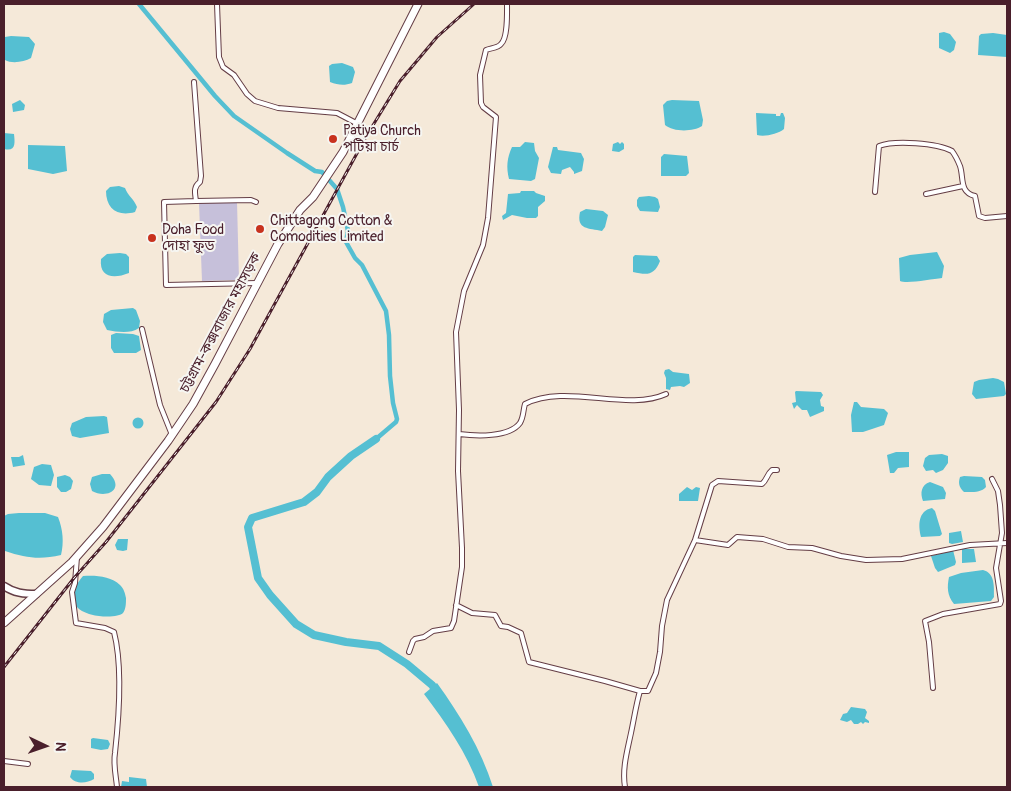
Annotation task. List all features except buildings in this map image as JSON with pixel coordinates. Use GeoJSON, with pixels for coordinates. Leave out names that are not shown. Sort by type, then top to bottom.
{"type":"FeatureCollection","features":[{"type":"Feature","properties":{"kind":"highway","name":"চট্টগ্রাম-কক্সবাজার মহাসড়ক"},"geometry":{"type":"LineString","coordinates":[[4,623],[77,556],[103,527],[172,435],[215,364],[278,244],[300,210],[312,197],[336,163],[358,124],[418,4]]}},
{"type":"Feature","properties":{"kind":"main road"},"geometry":{"type":"LineString","coordinates":[[4,586],[23,594],[36,594]]}},
{"type":"Feature","properties":{"kind":"street"},"geometry":{"type":"LineString","coordinates":[[217,4],[219,58],[223,67],[234,76],[247,94],[255,101],[278,108],[337,113],[358,124]]}},
{"type":"Feature","properties":{"kind":"street"},"geometry":{"type":"LineString","coordinates":[[409,652],[415,639],[424,637],[433,631],[451,628],[454,621],[462,567],[458,471],[459,434],[456,332],[467,280],[482,245],[488,218],[494,156],[496,117],[483,107],[481,103],[480,75],[486,50],[500,45],[503,41],[507,4]]}},
{"type":"Feature","properties":{"kind":"street"},"geometry":{"type":"LineString","coordinates":[[194,82],[201,176],[200,182],[194,190],[196,201]]}},
{"type":"Feature","properties":{"kind":"street"},"geometry":{"type":"LineString","coordinates":[[875,192],[879,146],[915,143],[951,150],[960,166],[964,190],[975,196],[979,216],[985,218],[1007,216]]}},
{"type":"Feature","properties":{"kind":"street"},"geometry":{"type":"LineString","coordinates":[[926,194],[964,186]]}},
{"type":"Feature","properties":{"kind":"street"},"geometry":{"type":"LineString","coordinates":[[256,202],[251,200],[164,202],[166,285],[257,283]]}},
{"type":"Feature","properties":{"kind":"street"},"geometry":{"type":"LineString","coordinates":[[142,329],[160,405],[172,435]]}},
{"type":"Feature","properties":{"kind":"street"},"geometry":{"type":"LineString","coordinates":[[459,434],[476,436],[505,432],[518,425],[523,415],[525,404],[538,399],[557,396],[655,399],[666,394]]}},
{"type":"Feature","properties":{"kind":"street"},"geometry":{"type":"LineString","coordinates":[[456,605],[472,613],[494,615],[501,626],[521,633],[529,662],[605,680],[640,692],[648,691],[656,673],[667,600],[695,540],[712,485],[718,481],[762,484],[767,480],[769,472],[777,470]]}},
{"type":"Feature","properties":{"kind":"street"},"geometry":{"type":"LineString","coordinates":[[933,688],[925,621],[943,614],[1000,604],[1001,601],[996,568],[1002,533],[1000,504],[998,491],[992,479]]}},
{"type":"Feature","properties":{"kind":"street"},"geometry":{"type":"LineString","coordinates":[[695,540],[728,545],[737,537],[763,539],[788,547],[812,548],[840,556],[866,560],[902,559],[970,545],[1007,543]]}},
{"type":"Feature","properties":{"kind":"street"},"geometry":{"type":"LineString","coordinates":[[77,556],[75,583],[72,592],[76,623],[105,628],[114,632],[118,649],[119,701],[114,753],[117,787]]}},
{"type":"Feature","properties":{"kind":"street"},"geometry":{"type":"LineString","coordinates":[[625,787],[623,775],[640,692]]}},
{"type":"Feature","properties":{"kind":"street"},"geometry":{"type":"LineString","coordinates":[[4,762],[28,764]]}},
{"type":"Feature","properties":{"kind":"shaded area"},"geometry":{"type":"Polygon","coordinates":[[[237,202],[239,280],[202,281],[199,203],[237,202]]]}},
{"type":"Feature","properties":{"kind":"water"},"geometry":{"type":"Polygon","coordinates":[[[939,33],[950,34],[956,42],[954,50],[950,53],[939,48],[939,33]]]}},
{"type":"Feature","properties":{"kind":"water"},"geometry":{"type":"Polygon","coordinates":[[[981,34],[1007,35],[1007,57],[978,55],[979,36],[981,34]]]}},
{"type":"Feature","properties":{"kind":"water"},"geometry":{"type":"Polygon","coordinates":[[[5,37],[29,37],[35,44],[31,58],[18,62],[5,60],[5,37]]]}},
{"type":"Feature","properties":{"kind":"water"},"geometry":{"type":"Polygon","coordinates":[[[342,63],[353,67],[355,72],[352,83],[341,85],[330,82],[329,66],[342,63]]]}},
{"type":"Feature","properties":{"kind":"water"},"geometry":{"type":"Polygon","coordinates":[[[20,100],[25,105],[24,110],[13,112],[12,104],[20,100]]]}},
{"type":"Feature","properties":{"kind":"water"},"geometry":{"type":"Polygon","coordinates":[[[667,101],[699,101],[703,120],[702,126],[683,130],[673,129],[665,125],[663,105],[667,101]]]}},
{"type":"Feature","properties":{"kind":"water"},"geometry":{"type":"Polygon","coordinates":[[[756,113],[780,116],[783,113],[785,118],[784,129],[771,135],[757,135],[756,113]]]}},
{"type":"Feature","properties":{"kind":"water"},"geometry":{"type":"Polygon","coordinates":[[[4,133],[14,134],[13,148],[4,149],[4,133]]]}},
{"type":"Feature","properties":{"kind":"water"},"geometry":{"type":"Polygon","coordinates":[[[525,142],[534,143],[535,151],[539,158],[535,179],[531,181],[509,179],[508,163],[512,147],[520,147],[525,142]]]}},
{"type":"Feature","properties":{"kind":"water"},"geometry":{"type":"Polygon","coordinates":[[[618,142],[624,144],[624,149],[619,152],[612,151],[613,144],[618,142]]]}},
{"type":"Feature","properties":{"kind":"water"},"geometry":{"type":"Polygon","coordinates":[[[28,145],[65,146],[67,171],[53,174],[28,169],[28,145]]]}},
{"type":"Feature","properties":{"kind":"water"},"geometry":{"type":"Polygon","coordinates":[[[553,147],[557,147],[558,150],[581,153],[584,159],[582,171],[574,174],[570,167],[562,170],[561,174],[551,173],[548,167],[553,147]]]}},
{"type":"Feature","properties":{"kind":"water"},"geometry":{"type":"Polygon","coordinates":[[[664,154],[687,156],[689,173],[686,176],[661,176],[661,157],[664,154]]]}},
{"type":"Feature","properties":{"kind":"water"},"geometry":{"type":"Polygon","coordinates":[[[119,186],[125,188],[134,202],[137,207],[135,212],[118,212],[108,203],[106,191],[110,187],[119,186]]]}},
{"type":"Feature","properties":{"kind":"water"},"geometry":{"type":"Polygon","coordinates":[[[521,191],[534,191],[545,196],[545,201],[538,207],[538,216],[536,218],[527,218],[512,215],[503,220],[502,216],[506,213],[508,194],[520,193],[521,191]]]}},
{"type":"Feature","properties":{"kind":"water"},"geometry":{"type":"Polygon","coordinates":[[[649,196],[658,199],[660,207],[658,212],[640,211],[637,206],[639,197],[649,196]]]}},
{"type":"Feature","properties":{"kind":"water"},"geometry":{"type":"Polygon","coordinates":[[[586,209],[603,211],[608,215],[602,231],[582,225],[579,218],[580,212],[586,209]]]}},
{"type":"Feature","properties":{"kind":"water"},"geometry":{"type":"Polygon","coordinates":[[[937,252],[944,266],[942,278],[914,282],[900,281],[899,258],[937,252]]]}},
{"type":"Feature","properties":{"kind":"water"},"geometry":{"type":"Polygon","coordinates":[[[107,254],[126,254],[129,257],[129,273],[113,276],[105,273],[102,270],[101,259],[107,254]]]}},
{"type":"Feature","properties":{"kind":"water"},"geometry":{"type":"Polygon","coordinates":[[[635,255],[657,256],[660,261],[653,272],[642,274],[633,272],[633,257],[635,255]]]}},
{"type":"Feature","properties":{"kind":"water"},"geometry":{"type":"Polygon","coordinates":[[[133,308],[136,310],[140,321],[139,328],[128,332],[107,330],[103,322],[104,314],[111,310],[133,308]]]}},
{"type":"Feature","properties":{"kind":"water"},"geometry":{"type":"Polygon","coordinates":[[[116,333],[139,336],[141,350],[136,353],[114,353],[111,348],[111,335],[116,333]]]}},
{"type":"Feature","properties":{"kind":"water"},"geometry":{"type":"Polygon","coordinates":[[[669,369],[673,372],[689,374],[690,383],[684,387],[666,389],[664,373],[665,370],[669,369]]]}},
{"type":"Feature","properties":{"kind":"water"},"geometry":{"type":"Polygon","coordinates":[[[993,378],[1004,382],[1006,394],[1004,396],[976,399],[972,394],[974,382],[993,378]]]}},
{"type":"Feature","properties":{"kind":"water"},"geometry":{"type":"Polygon","coordinates":[[[796,391],[821,392],[823,395],[820,400],[824,411],[810,417],[807,410],[802,410],[797,405],[794,409],[792,403],[796,402],[796,391]]]}},
{"type":"Feature","properties":{"kind":"water"},"geometry":{"type":"Polygon","coordinates":[[[854,402],[857,402],[861,407],[884,409],[888,413],[884,425],[863,432],[852,432],[851,415],[854,402]]]}},
{"type":"Feature","properties":{"kind":"water"},"geometry":{"type":"Polygon","coordinates":[[[86,417],[107,417],[109,433],[80,438],[72,436],[70,429],[72,423],[86,417]]]}},
{"type":"Feature","properties":{"kind":"water"},"geometry":{"type":"Polygon","coordinates":[[[138,417],[144,423],[138,429],[132,423],[138,417]]]}},
{"type":"Feature","properties":{"kind":"water"},"geometry":{"type":"Polygon","coordinates":[[[896,452],[909,452],[909,467],[898,468],[894,473],[890,473],[887,455],[896,452]]]}},
{"type":"Feature","properties":{"kind":"water"},"geometry":{"type":"Polygon","coordinates":[[[942,454],[948,456],[948,463],[943,470],[936,473],[933,470],[926,471],[923,466],[925,458],[929,455],[942,454]]]}},
{"type":"Feature","properties":{"kind":"water"},"geometry":{"type":"Polygon","coordinates":[[[23,455],[25,465],[13,467],[11,457],[23,455]]]}},
{"type":"Feature","properties":{"kind":"water"},"geometry":{"type":"Polygon","coordinates":[[[42,464],[51,465],[54,475],[51,486],[39,485],[31,479],[34,467],[42,464]]]}},
{"type":"Feature","properties":{"kind":"water"},"geometry":{"type":"Polygon","coordinates":[[[110,474],[114,480],[115,489],[112,492],[103,494],[92,491],[90,484],[92,477],[110,474]]]}},
{"type":"Feature","properties":{"kind":"water"},"geometry":{"type":"Polygon","coordinates":[[[65,475],[73,481],[71,489],[61,492],[57,487],[57,477],[65,475]]]}},
{"type":"Feature","properties":{"kind":"water"},"geometry":{"type":"Polygon","coordinates":[[[960,477],[982,477],[985,480],[986,487],[979,491],[964,492],[959,483],[960,477]]]}},
{"type":"Feature","properties":{"kind":"water"},"geometry":{"type":"Polygon","coordinates":[[[930,482],[943,487],[946,493],[945,499],[923,501],[922,490],[930,482]]]}},
{"type":"Feature","properties":{"kind":"water"},"geometry":{"type":"Polygon","coordinates":[[[687,487],[692,490],[696,487],[700,488],[698,501],[679,501],[679,494],[687,487]]]}},
{"type":"Feature","properties":{"kind":"water"},"geometry":{"type":"Polygon","coordinates":[[[932,508],[935,511],[942,534],[940,536],[921,537],[920,519],[924,512],[932,508]]]}},
{"type":"Feature","properties":{"kind":"water"},"geometry":{"type":"Polygon","coordinates":[[[19,513],[45,513],[58,517],[63,536],[61,555],[33,558],[5,551],[4,516],[19,513]]]}},
{"type":"Feature","properties":{"kind":"water"},"geometry":{"type":"Polygon","coordinates":[[[961,531],[963,542],[949,543],[949,533],[961,531]]]}},
{"type":"Feature","properties":{"kind":"water"},"geometry":{"type":"Polygon","coordinates":[[[118,539],[128,539],[127,550],[117,550],[115,545],[118,539]]]}},
{"type":"Feature","properties":{"kind":"water"},"geometry":{"type":"Polygon","coordinates":[[[962,549],[974,549],[976,562],[962,563],[962,549]]]}},
{"type":"Feature","properties":{"kind":"water"},"geometry":{"type":"Polygon","coordinates":[[[953,550],[955,565],[938,572],[931,556],[953,550]]]}},
{"type":"Feature","properties":{"kind":"water"},"geometry":{"type":"Polygon","coordinates":[[[983,570],[990,574],[993,580],[994,597],[991,601],[954,604],[948,591],[949,577],[983,570]]]}},
{"type":"Feature","properties":{"kind":"water"},"geometry":{"type":"Polygon","coordinates":[[[83,576],[108,578],[120,585],[126,598],[123,613],[98,616],[78,608],[74,601],[74,590],[83,576]]]}},
{"type":"Feature","properties":{"kind":"water"},"geometry":{"type":"Polygon","coordinates":[[[437,683],[469,733],[493,787],[479,787],[455,739],[424,694],[437,683]]]}},
{"type":"Feature","properties":{"kind":"water"},"geometry":{"type":"Polygon","coordinates":[[[851,707],[865,709],[867,712],[865,718],[869,723],[865,722],[863,724],[861,722],[854,724],[851,720],[847,722],[840,720],[843,714],[847,713],[851,707]]]}},
{"type":"Feature","properties":{"kind":"water"},"geometry":{"type":"Polygon","coordinates":[[[91,739],[108,740],[110,744],[108,749],[91,748],[91,739]]]}},
{"type":"Feature","properties":{"kind":"water"},"geometry":{"type":"Polygon","coordinates":[[[72,770],[91,771],[94,774],[94,779],[84,782],[75,781],[70,777],[72,770]]]}},
{"type":"Feature","properties":{"kind":"water"},"geometry":{"type":"Polygon","coordinates":[[[129,777],[146,779],[147,787],[121,787],[122,781],[129,782],[129,777]]]}},
{"type":"Feature","properties":{"kind":"waterway"},"geometry":{"type":"LineString","coordinates":[[139,4],[215,96],[234,116],[315,171],[322,172],[337,189],[348,231],[346,242],[355,258],[362,265],[386,311],[389,335],[390,376],[397,419],[376,439]]}},
{"type":"Feature","properties":{"kind":"waterway"},"geometry":{"type":"LineString","coordinates":[[376,439],[351,456],[328,477],[317,492],[304,502],[252,518],[248,527],[258,578],[270,595],[296,624],[314,635],[346,642],[379,646],[407,664],[432,685],[439,695]]}},
{"type":"Feature","properties":{"kind":"railway"},"geometry":{"type":"LineString","coordinates":[[4,667],[74,578],[106,542],[216,402],[250,349],[367,135],[400,81],[437,37],[474,4]]}},
{"type":"Feature","properties":{"kind":"place","name":"Patiya Church পটিয়া চার্চ"},"geometry":{"type":"Point","coordinates":[333,139]}},
{"type":"Feature","properties":{"kind":"place","name":"Chittagong Cotton & Comodities Limited"},"geometry":{"type":"Point","coordinates":[260,229]}},
{"type":"Feature","properties":{"kind":"place","name":"Doha Food দোহা ফুড"},"geometry":{"type":"Point","coordinates":[152,238]}}]}
